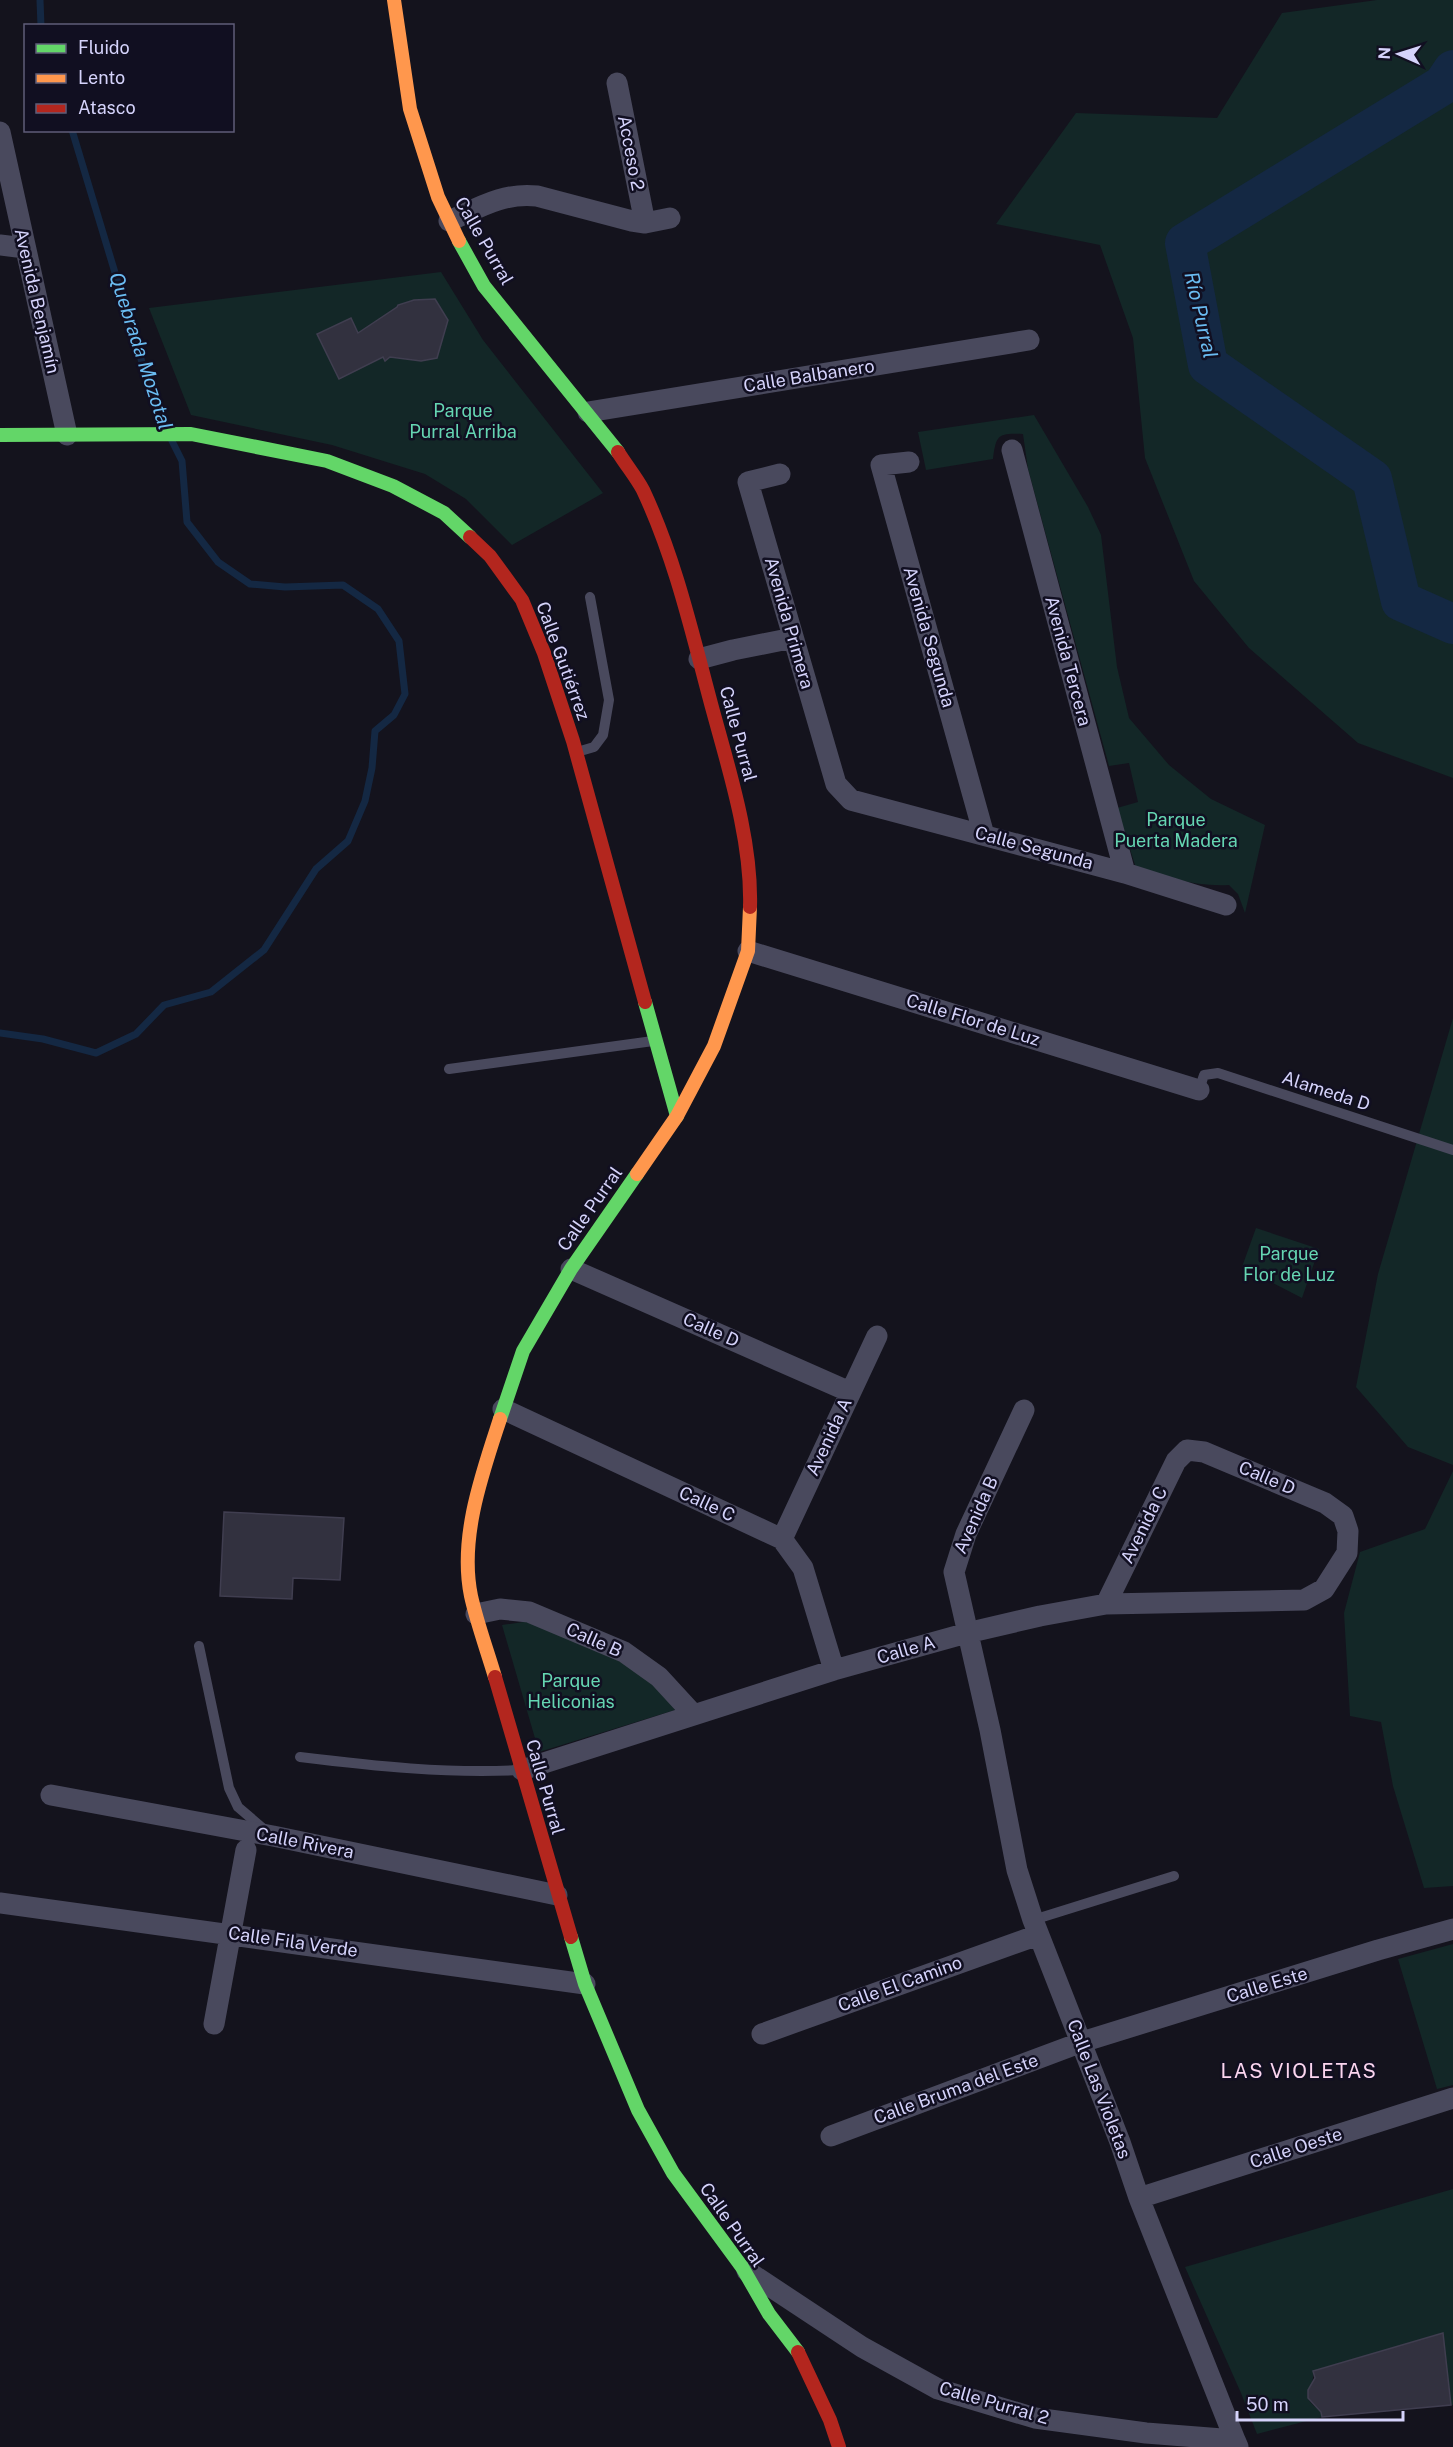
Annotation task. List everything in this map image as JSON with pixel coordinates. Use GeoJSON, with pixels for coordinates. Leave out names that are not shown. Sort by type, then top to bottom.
{"type":"FeatureCollection","features":[{"type":"Feature","properties":{"kind":"street","name":"Calle Purral"},"geometry":{"type":"LineString","coordinates":[[394,0],[410,109],[438,197],[449,221],[484,286],[610,440],[642,489],[665,545],[683,599],[732,778],[743,837],[750,903],[748,951],[714,1046],[677,1116],[571,1269],[523,1351],[479,1484],[468,1553],[471,1595],[557,1895],[585,1984],[638,2110],[673,2173],[742,2267],[769,2314],[799,2353],[830,2420],[839,2447]]}},
{"type":"Feature","properties":{"kind":"street","name":"Acceso 2"},"geometry":{"type":"LineString","coordinates":[[617,83],[645,223]]}},
{"type":"Feature","properties":{"kind":"street","name":"Avenida Benjamín"},"geometry":{"type":"LineString","coordinates":[[0,132],[67,435]]}},
{"type":"Feature","properties":{"kind":"street"},"geometry":{"type":"LineString","coordinates":[[449,221],[501,198],[520,194],[537,196],[609,216],[645,223],[670,218]]}},
{"type":"Feature","properties":{"kind":"street"},"geometry":{"type":"LineString","coordinates":[[0,245],[25,248]]}},
{"type":"Feature","properties":{"kind":"street","name":"Calle Balbanero"},"geometry":{"type":"LineString","coordinates":[[588,412],[1029,340]]}},
{"type":"Feature","properties":{"kind":"street","name":"Calle Gutiérrez"},"geometry":{"type":"LineString","coordinates":[[0,435],[191,434],[327,461],[393,486],[444,513],[490,556],[522,600],[544,653],[576,752],[677,1116]]}},
{"type":"Feature","properties":{"kind":"street","name":"Avenida Tercera"},"geometry":{"type":"LineString","coordinates":[[1012,450],[1125,873]]}},
{"type":"Feature","properties":{"kind":"street","name":"Avenida Segunda"},"geometry":{"type":"LineString","coordinates":[[909,462],[881,465],[984,835]]}},
{"type":"Feature","properties":{"kind":"street","name":"Avenida Primera"},"geometry":{"type":"LineString","coordinates":[[780,474],[748,482],[836,784],[842,793]]}},
{"type":"Feature","properties":{"kind":"street"},"geometry":{"type":"LineString","coordinates":[[699,659],[793,638]]}},
{"type":"Feature","properties":{"kind":"street","name":"Calle Segunda"},"geometry":{"type":"LineString","coordinates":[[842,793],[851,800],[1125,873],[1226,905]]}},
{"type":"Feature","properties":{"kind":"street","name":"Calle Flor de Luz"},"geometry":{"type":"LineString","coordinates":[[748,951],[1199,1090]]}},
{"type":"Feature","properties":{"kind":"street","name":"Calle D"},"geometry":{"type":"LineString","coordinates":[[571,1269],[850,1392]]}},
{"type":"Feature","properties":{"kind":"street","name":"Avenida A"},"geometry":{"type":"LineString","coordinates":[[782,1539],[877,1336]]}},
{"type":"Feature","properties":{"kind":"street","name":"Calle C"},"geometry":{"type":"LineString","coordinates":[[503,1409],[782,1539],[803,1568],[834,1670]]}},
{"type":"Feature","properties":{"kind":"street","name":"Avenida B"},"geometry":{"type":"LineString","coordinates":[[990,1730],[954,1572],[958,1554],[1024,1410]]}},
{"type":"Feature","properties":{"kind":"street","name":"Calle D"},"geometry":{"type":"LineString","coordinates":[[1187,1450],[1204,1452],[1325,1503],[1343,1516],[1348,1531],[1347,1554],[1324,1589],[1304,1600]]}},
{"type":"Feature","properties":{"kind":"street","name":"Avenida C"},"geometry":{"type":"LineString","coordinates":[[1106,1604],[1176,1461],[1187,1450]]}},
{"type":"Feature","properties":{"kind":"street","name":"Calle A"},"geometry":{"type":"LineString","coordinates":[[522,1770],[834,1670],[967,1633],[1040,1616],[1106,1604],[1304,1600]]}},
{"type":"Feature","properties":{"kind":"street","name":"Calle B"},"geometry":{"type":"LineString","coordinates":[[476,1614],[500,1609],[529,1612],[624,1652],[659,1677],[693,1714]]}},
{"type":"Feature","properties":{"kind":"street","name":"Calle Las Violetas"},"geometry":{"type":"LineString","coordinates":[[990,1730],[1017,1870],[1036,1927],[1082,2042],[1139,2198],[1237,2443]]}},
{"type":"Feature","properties":{"kind":"street","name":"Calle Rivera"},"geometry":{"type":"LineString","coordinates":[[51,1795],[273,1836],[557,1895]]}},
{"type":"Feature","properties":{"kind":"street"},"geometry":{"type":"LineString","coordinates":[[214,2024],[246,1850]]}},
{"type":"Feature","properties":{"kind":"street","name":"Calle Fila Verde"},"geometry":{"type":"LineString","coordinates":[[0,1903],[585,1984]]}},
{"type":"Feature","properties":{"kind":"street","name":"Calle El Camino"},"geometry":{"type":"LineString","coordinates":[[762,2034],[1036,1927]]}},
{"type":"Feature","properties":{"kind":"street","name":"Calle Este"},"geometry":{"type":"LineString","coordinates":[[1082,2042],[1367,1953],[1453,1929]]}},
{"type":"Feature","properties":{"kind":"street","name":"Calle Bruma del Este"},"geometry":{"type":"LineString","coordinates":[[831,2136],[1082,2042]]}},
{"type":"Feature","properties":{"kind":"street","name":"Calle Oeste"},"geometry":{"type":"LineString","coordinates":[[1139,2198],[1453,2098]]}},
{"type":"Feature","properties":{"kind":"street","name":"Calle Purral 2"},"geometry":{"type":"LineString","coordinates":[[742,2267],[862,2347],[938,2389],[1035,2418],[1237,2443]]}},
{"type":"Feature","properties":{"kind":"lane"},"geometry":{"type":"LineString","coordinates":[[576,752],[594,747],[603,735],[609,700],[590,597]]}},
{"type":"Feature","properties":{"kind":"lane"},"geometry":{"type":"LineString","coordinates":[[449,1070],[656,1040]]}},
{"type":"Feature","properties":{"kind":"lane","name":"Alameda D"},"geometry":{"type":"LineString","coordinates":[[1199,1090],[1204,1074],[1218,1073],[1453,1150]]}},
{"type":"Feature","properties":{"kind":"lane"},"geometry":{"type":"LineString","coordinates":[[199,1646],[229,1788],[238,1807],[273,1836]]}},
{"type":"Feature","properties":{"kind":"lane"},"geometry":{"type":"LineString","coordinates":[[300,1757],[396,1768],[477,1773],[522,1770]]}},
{"type":"Feature","properties":{"kind":"lane"},"geometry":{"type":"LineString","coordinates":[[1036,1927],[1174,1876]]}},
{"type":"Feature","properties":{"kind":"green space"},"geometry":{"type":"Polygon","coordinates":[[[1377,0],[1453,0],[1453,778],[1358,743],[1249,648],[1194,581],[1145,458],[1133,338],[1100,245],[996,224],[1076,113],[1217,118],[1282,13],[1377,0]]]}},
{"type":"Feature","properties":{"kind":"green space","name":"Parque Purral Arriba"},"geometry":{"type":"Polygon","coordinates":[[[441,272],[483,340],[603,493],[512,545],[466,499],[425,474],[332,445],[191,415],[149,308],[441,272]],[[435,299],[414,300],[398,305],[392,322],[385,315],[366,328],[385,361],[390,357],[421,361],[437,358],[448,320],[435,299]]]}},
{"type":"Feature","properties":{"kind":"green space","name":"Parque Puerta Madera"},"geometry":{"type":"Polygon","coordinates":[[[1034,415],[1088,507],[1101,535],[1117,667],[1129,718],[1169,765],[1211,799],[1265,825],[1245,913],[1238,894],[1229,885],[1193,883],[1136,868],[1117,808],[1138,802],[1129,763],[1109,766],[1028,469],[1023,434],[1009,434],[1000,437],[997,440],[993,459],[926,470],[918,432],[1034,415]]]}},
{"type":"Feature","properties":{"kind":"green space"},"geometry":{"type":"Polygon","coordinates":[[[1453,1018],[1453,1465],[1408,1447],[1356,1387],[1378,1274],[1453,1018]]]}},
{"type":"Feature","properties":{"kind":"green space","name":"Parque Flor de Luz"},"geometry":{"type":"Polygon","coordinates":[[[1256,1228],[1319,1249],[1302,1298],[1242,1267],[1256,1228]]]}},
{"type":"Feature","properties":{"kind":"green space"},"geometry":{"type":"Polygon","coordinates":[[[1453,1471],[1453,1886],[1424,1888],[1393,1786],[1381,1722],[1350,1716],[1344,1613],[1360,1552],[1425,1529],[1453,1471]]]}},
{"type":"Feature","properties":{"kind":"green space","name":"Parque Heliconias"},"geometry":{"type":"Polygon","coordinates":[[[530,1621],[606,1654],[655,1681],[675,1710],[539,1752],[502,1625],[530,1621]]]}},
{"type":"Feature","properties":{"kind":"green space"},"geometry":{"type":"Polygon","coordinates":[[[1453,1944],[1453,2085],[1437,2089],[1398,1959],[1453,1944]]]}},
{"type":"Feature","properties":{"kind":"green space"},"geometry":{"type":"Polygon","coordinates":[[[1453,2189],[1453,2405],[1451,2405],[1443,2334],[1313,2371],[1308,2397],[1314,2406],[1321,2410],[1322,2417],[1257,2434],[1185,2267],[1453,2189]]]}},
{"type":"Feature","properties":{"kind":"building"},"geometry":{"type":"Polygon","coordinates":[[[435,299],[448,320],[437,358],[421,361],[390,357],[385,361],[383,357],[339,379],[317,334],[351,318],[358,333],[398,305],[414,300],[435,299]]]}},
{"type":"Feature","properties":{"kind":"building"},"geometry":{"type":"Polygon","coordinates":[[[224,1512],[344,1518],[340,1580],[293,1578],[292,1599],[220,1596],[224,1512]]]}},
{"type":"Feature","properties":{"kind":"building"},"geometry":{"type":"Polygon","coordinates":[[[1443,2333],[1451,2405],[1322,2417],[1321,2412],[1308,2398],[1308,2390],[1315,2378],[1313,2371],[1443,2333]]]}},
{"type":"Feature","properties":{"kind":"waterway","name":"Quebrada Mozotal"},"geometry":{"type":"LineString","coordinates":[[40,0],[41,24]]}},
{"type":"Feature","properties":{"kind":"waterway","name":"Río Purral"},"geometry":{"type":"LineString","coordinates":[[1453,70],[1443,85],[1185,243],[1208,365],[1372,479],[1401,601],[1453,624]]}},
{"type":"Feature","properties":{"kind":"waterway","name":"Quebrada Mozotal"},"geometry":{"type":"LineString","coordinates":[[73,132],[157,412],[164,426]]}},
{"type":"Feature","properties":{"kind":"waterway","name":"Quebrada Mozotal"},"geometry":{"type":"LineString","coordinates":[[0,1033],[43,1039],[96,1053],[136,1034],[164,1005],[211,992],[264,950],[316,869],[348,841],[365,801],[372,768],[375,731],[394,715],[405,694],[399,641],[378,609],[343,585],[285,587],[250,584],[218,562],[187,522],[182,461],[172,441]]}},
{"type":"Feature","properties":{"kind":"traffic: fast"},"geometry":{"type":"LineString","coordinates":[[459,241],[484,286],[618,452]]}},
{"type":"Feature","properties":{"kind":"traffic: fast"},"geometry":{"type":"LineString","coordinates":[[0,435],[191,434],[327,461],[393,486],[444,513],[470,537]]}},
{"type":"Feature","properties":{"kind":"traffic: fast"},"geometry":{"type":"LineString","coordinates":[[645,1002],[677,1116]]}},
{"type":"Feature","properties":{"kind":"traffic: fast"},"geometry":{"type":"LineString","coordinates":[[500,1419],[523,1351],[571,1269],[637,1174]]}},
{"type":"Feature","properties":{"kind":"traffic: fast"},"geometry":{"type":"LineString","coordinates":[[571,1937],[585,1984],[638,2110],[673,2173],[742,2267],[769,2314],[798,2352]]}},
{"type":"Feature","properties":{"kind":"traffic: slow"},"geometry":{"type":"LineString","coordinates":[[394,0],[410,109],[438,197],[459,241]]}},
{"type":"Feature","properties":{"kind":"traffic: slow"},"geometry":{"type":"LineString","coordinates":[[637,1174],[677,1116],[714,1046],[748,951],[750,907]]}},
{"type":"Feature","properties":{"kind":"traffic: slow"},"geometry":{"type":"LineString","coordinates":[[495,1677],[471,1596],[468,1552],[474,1506],[500,1419]]}},
{"type":"Feature","properties":{"kind":"traffic: jam"},"geometry":{"type":"LineString","coordinates":[[618,452],[643,490],[655,517],[683,599],[739,808],[750,883],[750,907]]}},
{"type":"Feature","properties":{"kind":"traffic: jam"},"geometry":{"type":"LineString","coordinates":[[470,537],[490,556],[522,600],[544,653],[573,741],[645,1002]]}},
{"type":"Feature","properties":{"kind":"traffic: jam"},"geometry":{"type":"LineString","coordinates":[[495,1677],[571,1937]]}},
{"type":"Feature","properties":{"kind":"traffic: jam"},"geometry":{"type":"LineString","coordinates":[[798,2352],[830,2420],[839,2447]]}},
{"type":"Feature","properties":{"kind":"district","name":"LAS VIOLETAS"},"geometry":{"type":"Point","coordinates":[1299,2071]}}]}
